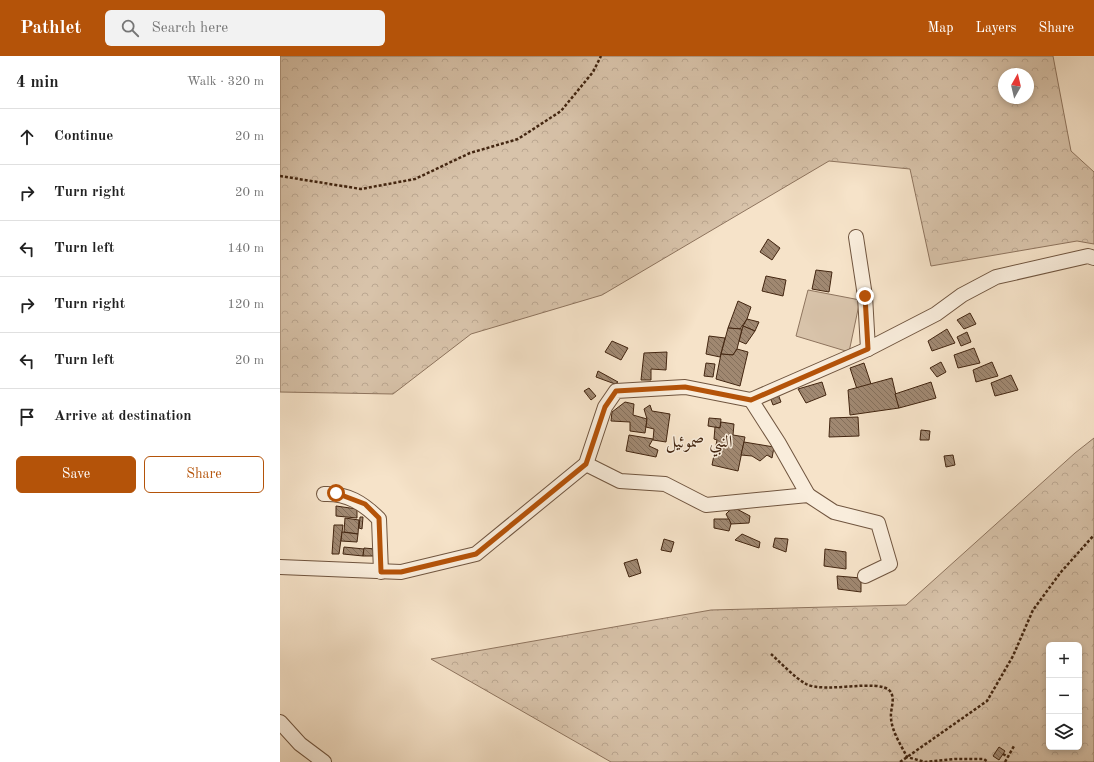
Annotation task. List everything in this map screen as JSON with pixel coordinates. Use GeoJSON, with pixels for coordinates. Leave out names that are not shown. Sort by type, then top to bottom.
{"type":"FeatureCollection","features":[{"type":"Feature","properties":{"kind":"street"},"geometry":{"type":"LineString","coordinates":[[856,237],[865,296],[868,349]]}},
{"type":"Feature","properties":{"kind":"street"},"geometry":{"type":"LineString","coordinates":[[280,567],[401,572],[476,554],[586,464],[605,407],[616,391],[685,387],[751,400],[868,349],[936,314],[962,294],[996,277],[1088,256],[1094,258]]}},
{"type":"Feature","properties":{"kind":"street"},"geometry":{"type":"LineString","coordinates":[[751,400],[778,442],[808,495],[834,512],[878,523],[890,564],[865,576]]}},
{"type":"Feature","properties":{"kind":"street"},"geometry":{"type":"LineString","coordinates":[[586,464],[620,481],[665,484],[706,505],[808,495]]}},
{"type":"Feature","properties":{"kind":"street"},"geometry":{"type":"LineString","coordinates":[[324,494],[336,493],[365,504],[379,518],[381,572]]}},
{"type":"Feature","properties":{"kind":"street"},"geometry":{"type":"LineString","coordinates":[[280,722],[300,744],[324,762]]}},
{"type":"Feature","properties":{"kind":"path"},"geometry":{"type":"LineString","coordinates":[[280,176],[362,189],[415,179],[470,153],[518,139],[561,111],[593,72],[601,56]]}},
{"type":"Feature","properties":{"kind":"path"},"geometry":{"type":"LineString","coordinates":[[900,762],[987,701],[1014,656],[1033,610],[1061,572],[1094,535]]}},
{"type":"Feature","properties":{"kind":"path"},"geometry":{"type":"LineString","coordinates":[[771,654],[806,684],[830,688],[872,686],[882,687],[889,691],[892,696],[892,726],[907,757],[916,761],[925,762],[955,759],[984,759],[988,762]]}},
{"type":"Feature","properties":{"kind":"path"},"geometry":{"type":"LineString","coordinates":[[1005,762],[1014,746]]}},
{"type":"Feature","properties":{"kind":"path"},"geometry":{"type":"LineString","coordinates":[[1003,754],[1008,757]]}},
{"type":"Feature","properties":{"kind":"green space"},"geometry":{"type":"Polygon","coordinates":[[[280,56],[1053,56],[1071,151],[1094,172],[1094,244],[1077,241],[931,266],[910,169],[829,161],[602,295],[471,334],[393,394],[280,392],[280,56]]]}},
{"type":"Feature","properties":{"kind":"green space"},"geometry":{"type":"Polygon","coordinates":[[[808,290],[860,300],[849,352],[796,336],[808,290]]]}},
{"type":"Feature","properties":{"kind":"green space"},"geometry":{"type":"Polygon","coordinates":[[[1094,438],[1094,762],[611,762],[431,659],[711,610],[906,605],[1075,453],[1094,438]]]}},
{"type":"Feature","properties":{"kind":"building"},"geometry":{"type":"Polygon","coordinates":[[[768,239],[780,248],[772,260],[760,252],[768,239]]]}},
{"type":"Feature","properties":{"kind":"building"},"geometry":{"type":"Polygon","coordinates":[[[816,270],[832,272],[829,292],[812,289],[816,270]]]}},
{"type":"Feature","properties":{"kind":"building"},"geometry":{"type":"Polygon","coordinates":[[[766,276],[786,280],[783,296],[762,291],[766,276]]]}},
{"type":"Feature","properties":{"kind":"building"},"geometry":{"type":"Polygon","coordinates":[[[738,301],[751,307],[747,319],[740,329],[728,328],[738,301]]]}},
{"type":"Feature","properties":{"kind":"building"},"geometry":{"type":"Polygon","coordinates":[[[970,313],[976,324],[964,329],[957,320],[970,313]]]}},
{"type":"Feature","properties":{"kind":"building"},"geometry":{"type":"Polygon","coordinates":[[[747,319],[759,322],[755,331],[743,326],[747,319]]]}},
{"type":"Feature","properties":{"kind":"building"},"geometry":{"type":"Polygon","coordinates":[[[743,326],[755,331],[746,344],[739,341],[743,326]]]}},
{"type":"Feature","properties":{"kind":"building"},"geometry":{"type":"Polygon","coordinates":[[[728,328],[742,329],[737,349],[733,355],[721,354],[728,328]]]}},
{"type":"Feature","properties":{"kind":"building"},"geometry":{"type":"Polygon","coordinates":[[[947,329],[955,343],[932,351],[928,341],[947,329]]]}},
{"type":"Feature","properties":{"kind":"building"},"geometry":{"type":"Polygon","coordinates":[[[967,332],[971,342],[961,346],[957,337],[967,332]]]}},
{"type":"Feature","properties":{"kind":"building"},"geometry":{"type":"Polygon","coordinates":[[[709,336],[725,338],[720,357],[706,354],[709,336]]]}},
{"type":"Feature","properties":{"kind":"building"},"geometry":{"type":"Polygon","coordinates":[[[612,341],[628,348],[621,360],[605,352],[612,341]]]}},
{"type":"Feature","properties":{"kind":"building"},"geometry":{"type":"Polygon","coordinates":[[[974,348],[980,363],[958,368],[954,355],[974,348]]]}},
{"type":"Feature","properties":{"kind":"building"},"geometry":{"type":"Polygon","coordinates":[[[737,349],[748,352],[740,386],[716,379],[721,354],[733,355],[737,349]]]}},
{"type":"Feature","properties":{"kind":"building"},"geometry":{"type":"Polygon","coordinates":[[[667,352],[666,370],[651,369],[651,380],[641,380],[644,353],[667,352]]]}},
{"type":"Feature","properties":{"kind":"building"},"geometry":{"type":"Polygon","coordinates":[[[941,362],[946,372],[937,377],[930,368],[941,362]]]}},
{"type":"Feature","properties":{"kind":"building"},"geometry":{"type":"Polygon","coordinates":[[[992,362],[998,376],[976,382],[973,370],[992,362]]]}},
{"type":"Feature","properties":{"kind":"building"},"geometry":{"type":"Polygon","coordinates":[[[706,363],[715,364],[713,377],[704,376],[706,363]]]}},
{"type":"Feature","properties":{"kind":"building"},"geometry":{"type":"Polygon","coordinates":[[[864,363],[871,384],[857,389],[850,368],[864,363]]]}},
{"type":"Feature","properties":{"kind":"building"},"geometry":{"type":"Polygon","coordinates":[[[598,371],[618,382],[615,384],[596,377],[598,371]]]}},
{"type":"Feature","properties":{"kind":"building"},"geometry":{"type":"Polygon","coordinates":[[[1011,375],[1018,390],[995,396],[991,383],[1011,375]]]}},
{"type":"Feature","properties":{"kind":"building"},"geometry":{"type":"Polygon","coordinates":[[[892,378],[899,408],[850,415],[848,390],[892,378]]]}},
{"type":"Feature","properties":{"kind":"building"},"geometry":{"type":"Polygon","coordinates":[[[822,382],[826,395],[806,403],[798,389],[822,382]]]}},
{"type":"Feature","properties":{"kind":"building"},"geometry":{"type":"Polygon","coordinates":[[[931,382],[936,398],[899,408],[895,394],[931,382]]]}},
{"type":"Feature","properties":{"kind":"building"},"geometry":{"type":"Polygon","coordinates":[[[589,388],[596,396],[591,400],[584,391],[589,388]]]}},
{"type":"Feature","properties":{"kind":"building"},"geometry":{"type":"Polygon","coordinates":[[[778,394],[781,402],[773,405],[770,397],[778,394]]]}},
{"type":"Feature","properties":{"kind":"building"},"geometry":{"type":"Polygon","coordinates":[[[625,402],[634,404],[633,415],[647,419],[645,433],[630,431],[630,422],[611,421],[612,412],[625,402]]]}},
{"type":"Feature","properties":{"kind":"building"},"geometry":{"type":"Polygon","coordinates":[[[650,405],[652,411],[670,414],[666,442],[653,440],[654,429],[646,427],[647,419],[644,409],[650,405]]]}},
{"type":"Feature","properties":{"kind":"building"},"geometry":{"type":"Polygon","coordinates":[[[858,417],[859,436],[829,437],[830,418],[858,417]]]}},
{"type":"Feature","properties":{"kind":"building"},"geometry":{"type":"Polygon","coordinates":[[[709,418],[721,419],[720,428],[708,426],[709,418]]]}},
{"type":"Feature","properties":{"kind":"building"},"geometry":{"type":"Polygon","coordinates":[[[721,422],[734,424],[733,435],[745,437],[738,471],[712,465],[717,440],[714,439],[715,427],[720,428],[721,422]]]}},
{"type":"Feature","properties":{"kind":"building"},"geometry":{"type":"Polygon","coordinates":[[[921,430],[930,431],[929,440],[920,440],[921,430]]]}},
{"type":"Feature","properties":{"kind":"building"},"geometry":{"type":"Polygon","coordinates":[[[629,435],[653,439],[649,446],[658,450],[656,457],[626,451],[629,435]]]}},
{"type":"Feature","properties":{"kind":"building"},"geometry":{"type":"Polygon","coordinates":[[[744,442],[774,447],[772,458],[767,455],[760,461],[752,456],[741,455],[744,442]]]}},
{"type":"Feature","properties":{"kind":"building"},"geometry":{"type":"Polygon","coordinates":[[[953,455],[955,465],[946,467],[944,456],[953,455]]]}},
{"type":"Feature","properties":{"kind":"building"},"geometry":{"type":"Polygon","coordinates":[[[336,506],[357,509],[357,518],[336,516],[336,506]]]}},
{"type":"Feature","properties":{"kind":"building"},"geometry":{"type":"Polygon","coordinates":[[[733,507],[750,516],[749,523],[731,524],[726,514],[733,507]]]}},
{"type":"Feature","properties":{"kind":"building"},"geometry":{"type":"Polygon","coordinates":[[[360,517],[363,517],[362,529],[359,528],[360,517]]]}},
{"type":"Feature","properties":{"kind":"building"},"geometry":{"type":"Polygon","coordinates":[[[345,518],[359,520],[358,534],[344,532],[345,518]]]}},
{"type":"Feature","properties":{"kind":"building"},"geometry":{"type":"Polygon","coordinates":[[[714,519],[729,519],[731,524],[729,531],[714,528],[714,519]]]}},
{"type":"Feature","properties":{"kind":"building"},"geometry":{"type":"Polygon","coordinates":[[[334,525],[343,525],[339,554],[332,554],[334,525]]]}},
{"type":"Feature","properties":{"kind":"building"},"geometry":{"type":"Polygon","coordinates":[[[342,532],[358,534],[357,542],[341,541],[342,532]]]}},
{"type":"Feature","properties":{"kind":"building"},"geometry":{"type":"Polygon","coordinates":[[[742,534],[760,542],[759,548],[735,540],[742,534]]]}},
{"type":"Feature","properties":{"kind":"building"},"geometry":{"type":"Polygon","coordinates":[[[775,538],[788,539],[786,552],[773,547],[775,538]]]}},
{"type":"Feature","properties":{"kind":"building"},"geometry":{"type":"Polygon","coordinates":[[[664,539],[674,542],[671,552],[661,550],[664,539]]]}},
{"type":"Feature","properties":{"kind":"building"},"geometry":{"type":"Polygon","coordinates":[[[344,547],[364,549],[363,556],[343,554],[344,547]]]}},
{"type":"Feature","properties":{"kind":"building"},"geometry":{"type":"Polygon","coordinates":[[[364,548],[375,549],[375,556],[363,556],[364,548]]]}},
{"type":"Feature","properties":{"kind":"building"},"geometry":{"type":"Polygon","coordinates":[[[825,549],[846,552],[846,569],[824,566],[825,549]]]}},
{"type":"Feature","properties":{"kind":"building"},"geometry":{"type":"Polygon","coordinates":[[[637,559],[641,573],[629,577],[624,563],[637,559]]]}},
{"type":"Feature","properties":{"kind":"building"},"geometry":{"type":"Polygon","coordinates":[[[837,576],[861,578],[861,592],[838,589],[837,576]]]}},
{"type":"Feature","properties":{"kind":"building"},"geometry":{"type":"Polygon","coordinates":[[[999,747],[1005,751],[999,760],[993,756],[999,747]]]}},
{"type":"Feature","properties":{"kind":"district","name":"النبي صموئيل"},"geometry":{"type":"Point","coordinates":[699,442]}},
{"type":"Feature","properties":{"kind":"route"},"geometry":{"type":"LineString","coordinates":[[336,493],[365,504],[379,518],[381,572],[401,572],[476,554],[586,464],[605,407],[616,391],[685,387],[751,400],[868,349],[865,296]]}}]}
